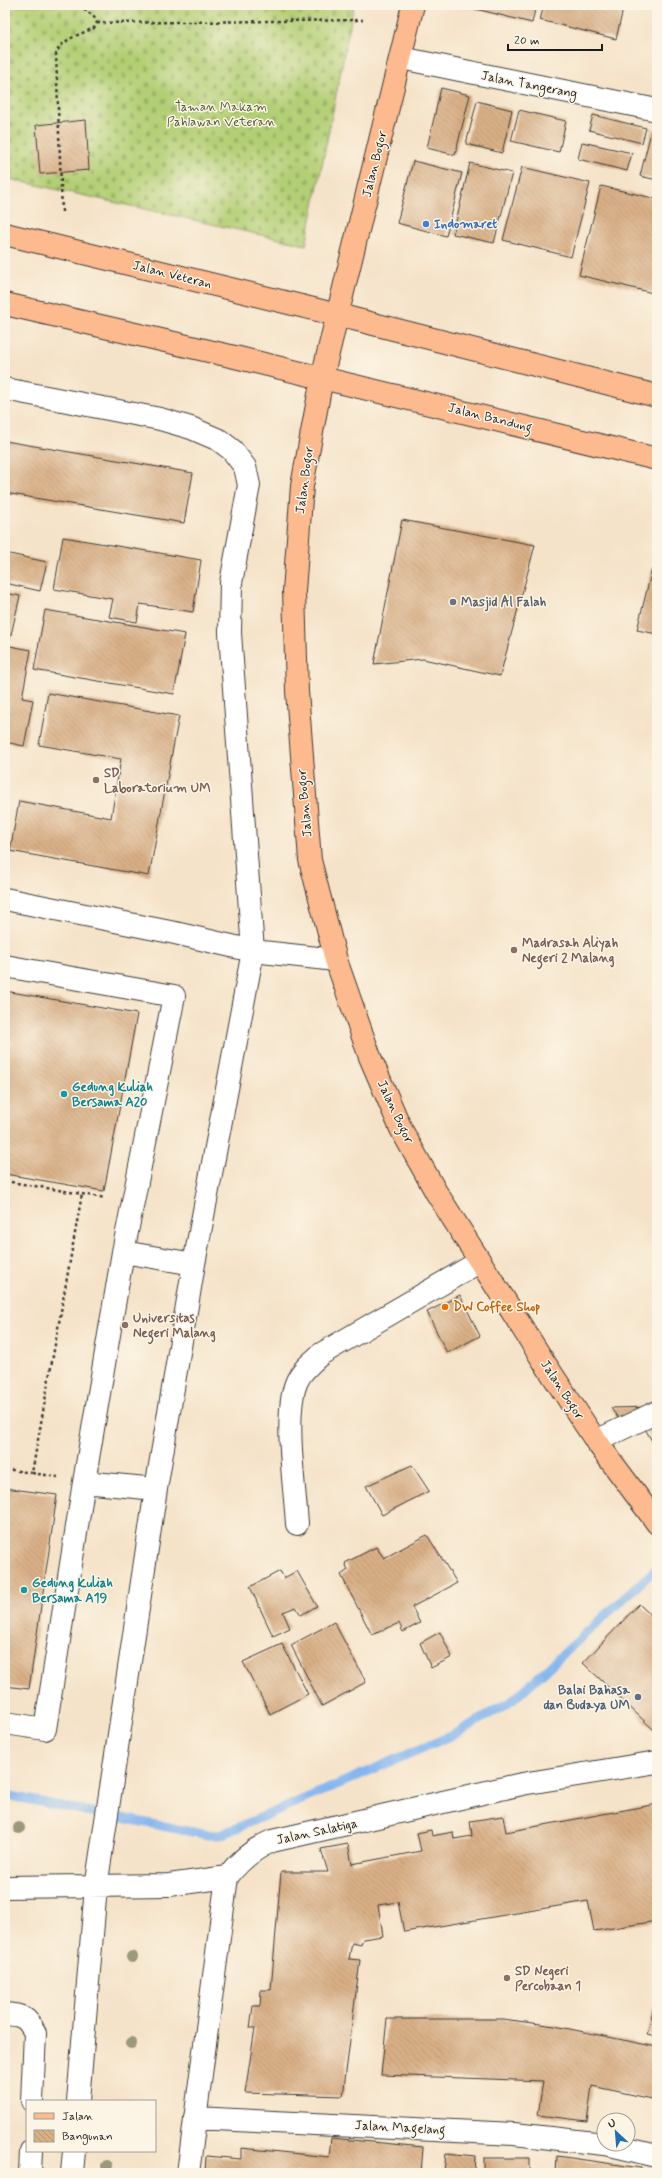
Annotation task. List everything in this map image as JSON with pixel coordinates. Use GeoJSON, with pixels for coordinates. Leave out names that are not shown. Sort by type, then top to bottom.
{"type":"FeatureCollection","features":[{"type":"Feature","properties":{"kind":"main road","name":"Jalan Bogor"},"geometry":{"type":"LineString","coordinates":[[413,5],[322,378],[302,486],[294,591],[297,691],[310,860],[336,960],[370,1057],[401,1129],[436,1192],[596,1441],[656,1521]]}},
{"type":"Feature","properties":{"kind":"main road","name":"Jalan Veteran"},"geometry":{"type":"LineString","coordinates":[[5,234],[338,315]]}},
{"type":"Feature","properties":{"kind":"main road"},"geometry":{"type":"LineString","coordinates":[[5,304],[322,378]]}},
{"type":"Feature","properties":{"kind":"main road"},"geometry":{"type":"LineString","coordinates":[[338,315],[657,396]]}},
{"type":"Feature","properties":{"kind":"main road","name":"Jalan Bandung"},"geometry":{"type":"LineString","coordinates":[[322,378],[657,459]]}},
{"type":"Feature","properties":{"kind":"street","name":"Jalan Tangerang"},"geometry":{"type":"LineString","coordinates":[[401,58],[657,110]]}},
{"type":"Feature","properties":{"kind":"street"},"geometry":{"type":"LineString","coordinates":[[5,388],[160,419],[191,428],[219,440],[232,450],[245,467],[249,485],[231,583],[230,633],[253,951],[194,1264],[156,1489],[96,1887],[78,2100]]}},
{"type":"Feature","properties":{"kind":"street"},"geometry":{"type":"LineString","coordinates":[[5,899],[175,933],[253,951],[336,960]]}},
{"type":"Feature","properties":{"kind":"street"},"geometry":{"type":"LineString","coordinates":[[5,966],[174,996],[123,1252],[84,1482],[45,1729],[5,1723]]}},
{"type":"Feature","properties":{"kind":"street"},"geometry":{"type":"LineString","coordinates":[[123,1252],[194,1264]]}},
{"type":"Feature","properties":{"kind":"street"},"geometry":{"type":"LineString","coordinates":[[297,1524],[290,1424],[291,1399],[296,1382],[303,1370],[320,1354],[480,1262]]}},
{"type":"Feature","properties":{"kind":"street"},"geometry":{"type":"LineString","coordinates":[[596,1441],[657,1412]]}},
{"type":"Feature","properties":{"kind":"street"},"geometry":{"type":"LineString","coordinates":[[84,1482],[156,1489]]}},
{"type":"Feature","properties":{"kind":"street","name":"Jalan Salatiga"},"geometry":{"type":"LineString","coordinates":[[227,1877],[250,1852],[272,1841],[522,1784],[657,1762]]}},
{"type":"Feature","properties":{"kind":"street"},"geometry":{"type":"LineString","coordinates":[[5,1887],[169,1886],[227,1877],[188,2173]]}},
{"type":"Feature","properties":{"kind":"street"},"geometry":{"type":"LineString","coordinates":[[5,2014],[20,2015],[30,2024],[35,2033],[32,2100]]}},
{"type":"Feature","properties":{"kind":"street","name":"Jalan Magelang"},"geometry":{"type":"LineString","coordinates":[[195,2118],[514,2134],[596,2143]]}},
{"type":"Feature","properties":{"kind":"street","name":"Jalan Magelang"},"geometry":{"type":"LineString","coordinates":[[636,2151],[657,2156]]}},
{"type":"Feature","properties":{"kind":"street"},"geometry":{"type":"LineString","coordinates":[[30,2152],[30,2173]]}},
{"type":"Feature","properties":{"kind":"street"},"geometry":{"type":"LineString","coordinates":[[72,2173],[74,2152]]}},
{"type":"Feature","properties":{"kind":"path"},"geometry":{"type":"LineString","coordinates":[[80,5],[94,17],[97,23]]}},
{"type":"Feature","properties":{"kind":"path"},"geometry":{"type":"LineString","coordinates":[[97,23],[363,20]]}},
{"type":"Feature","properties":{"kind":"path"},"geometry":{"type":"LineString","coordinates":[[62,212],[57,49],[62,44],[94,28],[97,23]]}},
{"type":"Feature","properties":{"kind":"path"},"geometry":{"type":"LineString","coordinates":[[5,1181],[132,1202]]}},
{"type":"Feature","properties":{"kind":"path"},"geometry":{"type":"LineString","coordinates":[[5,1469],[32,1473],[82,1194]]}},
{"type":"Feature","properties":{"kind":"green space","name":"Taman Makam Pahlawan Veteran"},"geometry":{"type":"Polygon","coordinates":[[[5,5],[354,5],[306,245],[5,178],[5,5]]]}},
{"type":"Feature","properties":{"kind":"building"},"geometry":{"type":"Polygon","coordinates":[[[460,5],[536,5],[532,23],[460,5]]]}},
{"type":"Feature","properties":{"kind":"building"},"geometry":{"type":"Polygon","coordinates":[[[544,5],[624,5],[616,39],[540,20],[544,5]]]}},
{"type":"Feature","properties":{"kind":"building"},"geometry":{"type":"Polygon","coordinates":[[[441,88],[470,95],[455,155],[427,148],[441,88]]]}},
{"type":"Feature","properties":{"kind":"building"},"geometry":{"type":"Polygon","coordinates":[[[477,101],[512,110],[502,153],[466,144],[477,101]]]}},
{"type":"Feature","properties":{"kind":"building"},"geometry":{"type":"Polygon","coordinates":[[[519,110],[566,121],[559,152],[511,141],[519,110]]]}},
{"type":"Feature","properties":{"kind":"building"},"geometry":{"type":"Polygon","coordinates":[[[593,115],[646,128],[642,143],[589,130],[593,115]]]}},
{"type":"Feature","properties":{"kind":"building"},"geometry":{"type":"Polygon","coordinates":[[[86,120],[89,170],[40,174],[36,125],[86,120]]]}},
{"type":"Feature","properties":{"kind":"building"},"geometry":{"type":"Polygon","coordinates":[[[652,128],[657,130],[657,180],[640,176],[652,128]]]}},
{"type":"Feature","properties":{"kind":"building"},"geometry":{"type":"Polygon","coordinates":[[[582,142],[632,153],[627,171],[578,159],[582,142]]]}},
{"type":"Feature","properties":{"kind":"building"},"geometry":{"type":"Polygon","coordinates":[[[413,161],[462,173],[446,236],[397,223],[413,161]]]}},
{"type":"Feature","properties":{"kind":"building"},"geometry":{"type":"Polygon","coordinates":[[[470,163],[512,173],[494,243],[453,234],[470,163]]]}},
{"type":"Feature","properties":{"kind":"building"},"geometry":{"type":"Polygon","coordinates":[[[522,167],[590,183],[571,257],[503,240],[522,167]]]}},
{"type":"Feature","properties":{"kind":"building"},"geometry":{"type":"Polygon","coordinates":[[[601,186],[657,199],[657,294],[579,275],[601,186]]]}},
{"type":"Feature","properties":{"kind":"building"},"geometry":{"type":"Polygon","coordinates":[[[5,441],[193,473],[184,523],[5,493],[5,441]]]}},
{"type":"Feature","properties":{"kind":"building","name":"Masjid Al Falah"},"geometry":{"type":"Polygon","coordinates":[[[402,520],[535,545],[500,676],[423,659],[374,664],[402,520]]]}},
{"type":"Feature","properties":{"kind":"building"},"geometry":{"type":"Polygon","coordinates":[[[63,537],[201,560],[193,612],[140,604],[137,622],[109,617],[113,599],[54,589],[63,537]]]}},
{"type":"Feature","properties":{"kind":"building"},"geometry":{"type":"Polygon","coordinates":[[[5,553],[47,562],[40,591],[5,583],[5,553]]]}},
{"type":"Feature","properties":{"kind":"building"},"geometry":{"type":"Polygon","coordinates":[[[652,569],[657,570],[657,634],[637,630],[652,569]]]}},
{"type":"Feature","properties":{"kind":"building"},"geometry":{"type":"Polygon","coordinates":[[[5,593],[20,596],[10,639],[5,638],[5,593]]]}},
{"type":"Feature","properties":{"kind":"building"},"geometry":{"type":"Polygon","coordinates":[[[45,610],[185,634],[174,694],[34,670],[45,610]]]}},
{"type":"Feature","properties":{"kind":"building"},"geometry":{"type":"Polygon","coordinates":[[[5,645],[31,650],[22,698],[33,700],[24,746],[5,742],[5,645]]]}},
{"type":"Feature","properties":{"kind":"building","name":"SD Laboratorium UM"},"geometry":{"type":"Polygon","coordinates":[[[48,693],[179,716],[149,876],[10,851],[19,801],[111,818],[121,759],[39,745],[48,693]]]}},
{"type":"Feature","properties":{"kind":"building","name":"Gedung Kuliah Bersama A20"},"geometry":{"type":"Polygon","coordinates":[[[5,991],[137,1014],[104,1191],[5,1174],[5,991]]]}},
{"type":"Feature","properties":{"kind":"building"},"geometry":{"type":"Polygon","coordinates":[[[460,1295],[480,1336],[447,1353],[427,1312],[460,1295]]]}},
{"type":"Feature","properties":{"kind":"building"},"geometry":{"type":"Polygon","coordinates":[[[657,1407],[623,1425],[611,1408],[657,1407]]]}},
{"type":"Feature","properties":{"kind":"building"},"geometry":{"type":"Polygon","coordinates":[[[657,1419],[657,1450],[643,1425],[657,1419]]]}},
{"type":"Feature","properties":{"kind":"building"},"geometry":{"type":"Polygon","coordinates":[[[412,1465],[429,1491],[382,1515],[366,1486],[412,1465]]]}},
{"type":"Feature","properties":{"kind":"building","name":"Gedung Kuliah Bersama A19"},"geometry":{"type":"Polygon","coordinates":[[[5,1488],[57,1495],[29,1689],[5,1686],[5,1488]]]}},
{"type":"Feature","properties":{"kind":"building"},"geometry":{"type":"Polygon","coordinates":[[[427,1535],[457,1583],[412,1607],[420,1623],[403,1632],[399,1623],[372,1635],[341,1575],[348,1570],[345,1563],[376,1547],[384,1558],[427,1535]]]}},
{"type":"Feature","properties":{"kind":"building"},"geometry":{"type":"Polygon","coordinates":[[[280,1571],[284,1578],[297,1571],[317,1606],[301,1615],[296,1607],[283,1612],[290,1628],[273,1636],[250,1587],[280,1571]]]}},
{"type":"Feature","properties":{"kind":"building","name":"Balai Bahasa dan Budaya UM"},"geometry":{"type":"Polygon","coordinates":[[[639,1604],[657,1621],[656,1732],[583,1663],[639,1604]]]}},
{"type":"Feature","properties":{"kind":"building"},"geometry":{"type":"Polygon","coordinates":[[[334,1622],[366,1682],[322,1706],[291,1645],[334,1622]]]}},
{"type":"Feature","properties":{"kind":"building"},"geometry":{"type":"Polygon","coordinates":[[[440,1632],[452,1657],[431,1668],[420,1643],[440,1632]]]}},
{"type":"Feature","properties":{"kind":"building"},"geometry":{"type":"Polygon","coordinates":[[[282,1644],[308,1694],[270,1714],[243,1662],[282,1644]]]}},
{"type":"Feature","properties":{"kind":"building"},"geometry":{"type":"Polygon","coordinates":[[[657,1804],[657,1921],[594,1931],[588,1901],[404,1932],[398,1902],[378,1905],[383,1936],[363,1939],[361,1945],[352,1943],[349,1959],[360,1960],[343,2096],[245,2093],[255,2028],[250,2028],[253,2006],[260,2006],[261,1990],[271,1990],[281,1872],[328,1872],[321,1849],[348,1844],[352,1864],[421,1851],[417,1833],[431,1830],[432,1836],[453,1832],[454,1839],[472,1836],[470,1821],[503,1816],[506,1832],[657,1804]]]}},
{"type":"Feature","properties":{"kind":"building"},"geometry":{"type":"Polygon","coordinates":[[[657,1998],[657,2037],[647,2035],[657,1998]]]}},
{"type":"Feature","properties":{"kind":"building"},"geometry":{"type":"Polygon","coordinates":[[[387,2019],[503,2019],[555,2026],[657,2047],[657,2100],[592,2086],[587,2121],[538,2115],[543,2081],[381,2075],[387,2019]]]}},
{"type":"Feature","properties":{"kind":"building"},"geometry":{"type":"Polygon","coordinates":[[[331,2138],[423,2147],[421,2173],[205,2173],[206,2156],[241,2159],[241,2148],[329,2157],[331,2138]]]}},
{"type":"Feature","properties":{"kind":"building"},"geometry":{"type":"Polygon","coordinates":[[[446,2153],[475,2156],[474,2173],[444,2173],[446,2153]]]}},
{"type":"Feature","properties":{"kind":"building"},"geometry":{"type":"Polygon","coordinates":[[[557,2156],[641,2168],[640,2173],[556,2173],[557,2156]]]}},
{"type":"Feature","properties":{"kind":"building"},"geometry":{"type":"Polygon","coordinates":[[[484,2158],[530,2158],[530,2173],[484,2173],[484,2158]]]}},
{"type":"Feature","properties":{"kind":"waterway"},"geometry":{"type":"LineString","coordinates":[[5,1795],[208,1835],[220,1835],[453,1735],[512,1701],[657,1568]]}},
{"type":"Feature","properties":{"kind":"place","name":"Indomaret"},"geometry":{"type":"Point","coordinates":[426,224]}},
{"type":"Feature","properties":{"kind":"place","name":"Masjid Al Falah"},"geometry":{"type":"Point","coordinates":[453,602]}},
{"type":"Feature","properties":{"kind":"place","name":"SD Laboratorium UM"},"geometry":{"type":"Point","coordinates":[96,780]}},
{"type":"Feature","properties":{"kind":"place","name":"Madrasah Aliyah Negeri 2 Malang"},"geometry":{"type":"Point","coordinates":[514,950]}},
{"type":"Feature","properties":{"kind":"place","name":"Gedung Kuliah Bersama A20"},"geometry":{"type":"Point","coordinates":[64,1094]}},
{"type":"Feature","properties":{"kind":"place","name":"DW Coffee Shop"},"geometry":{"type":"Point","coordinates":[445,1307]}},
{"type":"Feature","properties":{"kind":"place","name":"Universitas Negeri Malang"},"geometry":{"type":"Point","coordinates":[125,1325]}},
{"type":"Feature","properties":{"kind":"place","name":"Gedung Kuliah Bersama A19"},"geometry":{"type":"Point","coordinates":[24,1590]}},
{"type":"Feature","properties":{"kind":"place","name":"Balai Bahasa dan Budaya UM"},"geometry":{"type":"Point","coordinates":[638,1697]}},
{"type":"Feature","properties":{"kind":"place","name":"SD Negeri Percobaan 1"},"geometry":{"type":"Point","coordinates":[507,1978]}}]}
